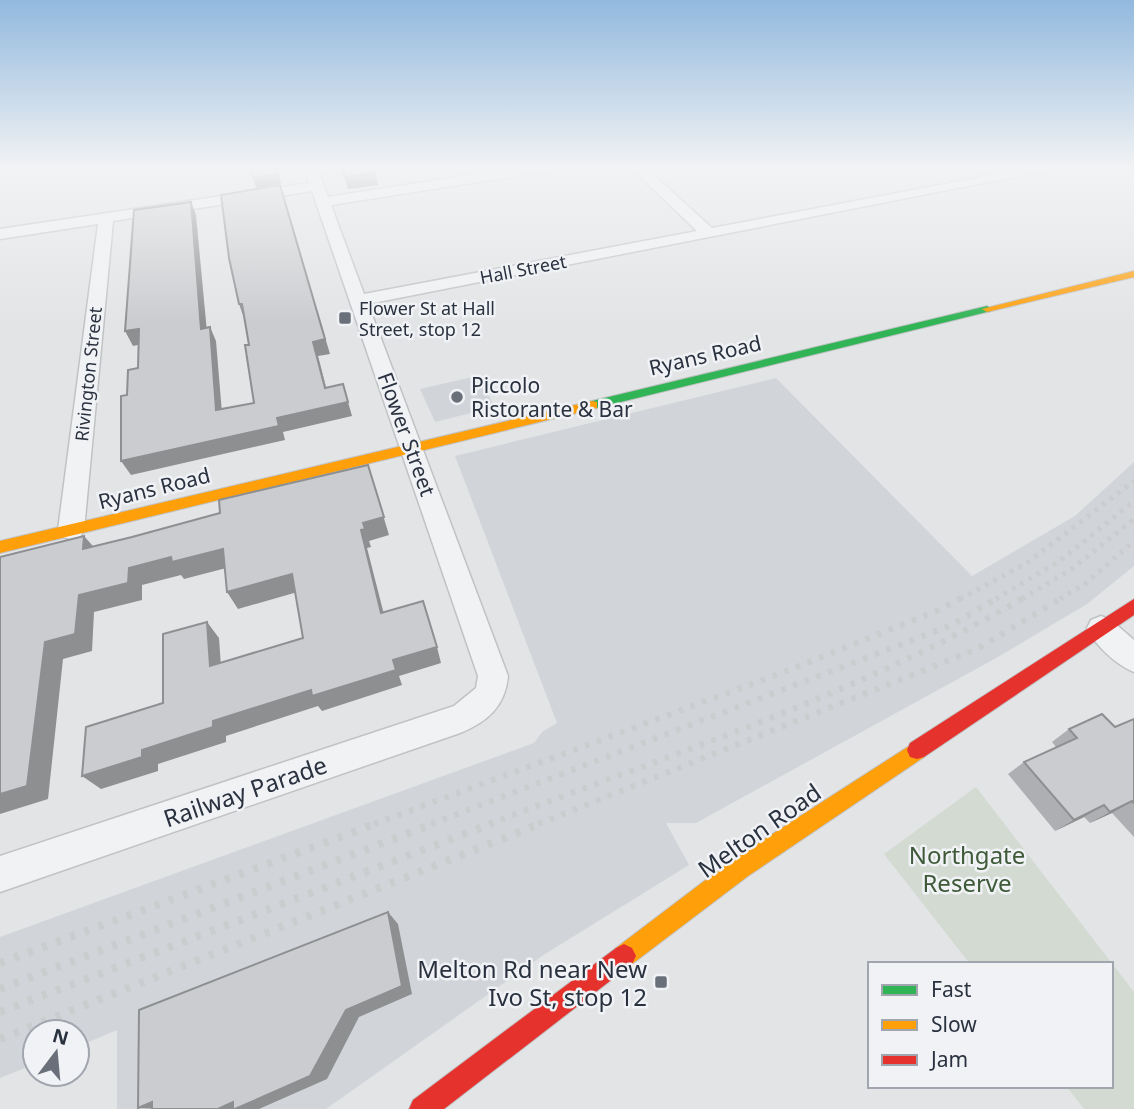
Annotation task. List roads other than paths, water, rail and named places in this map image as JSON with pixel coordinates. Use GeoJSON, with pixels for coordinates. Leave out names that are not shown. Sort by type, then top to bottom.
{"type":"FeatureCollection","features":[{"type":"Feature","properties":{"kind":"street"},"geometry":{"type":"LineString","coordinates":[[0,234],[101,219]]}},
{"type":"Feature","properties":{"kind":"street","name":"Rivington Street"},"geometry":{"type":"LineString","coordinates":[[71,530],[106,219]]}},
{"type":"Feature","properties":{"kind":"street","name":"Flower Street"},"geometry":{"type":"LineString","coordinates":[[329,219],[493,676],[486,701]]}},
{"type":"Feature","properties":{"kind":"street"},"geometry":{"type":"LineString","coordinates":[[692,219],[709,234]]}},
{"type":"Feature","properties":{"kind":"street","name":"Hall Street"},"geometry":{"type":"LineString","coordinates":[[359,300],[789,219]]}},
{"type":"Feature","properties":{"kind":"street","name":"Ryans Road"},"geometry":{"type":"LineString","coordinates":[[0,547],[1134,274]]}},
{"type":"Feature","properties":{"kind":"street","name":"Melton Road"},"geometry":{"type":"LineString","coordinates":[[422,1109],[740,868],[1134,606]]}},
{"type":"Feature","properties":{"kind":"street"},"geometry":{"type":"LineString","coordinates":[[1101,628],[1134,659]]}},
{"type":"Feature","properties":{"kind":"street","name":"Railway Parade"},"geometry":{"type":"LineString","coordinates":[[0,874],[460,718],[486,701]]}},
{"type":"Feature","properties":{"kind":"railway"},"geometry":{"type":"LineString","coordinates":[[960,599],[1027,563],[1134,481]]}},
{"type":"Feature","properties":{"kind":"railway"},"geometry":{"type":"LineString","coordinates":[[996,599],[1061,560],[1134,501]]}},
{"type":"Feature","properties":{"kind":"railway"},"geometry":{"type":"LineString","coordinates":[[1022,599],[1072,569],[1134,519]]}},
{"type":"Feature","properties":{"kind":"railway"},"geometry":{"type":"LineString","coordinates":[[1060,599],[1085,584],[1134,541]]}},
{"type":"Feature","properties":{"kind":"railway"},"geometry":{"type":"LineString","coordinates":[[374,824],[779,674],[939,610],[963,597]]}},
{"type":"Feature","properties":{"kind":"railway"},"geometry":{"type":"LineString","coordinates":[[431,824],[952,625],[999,597]]}},
{"type":"Feature","properties":{"kind":"railway"},"geometry":{"type":"LineString","coordinates":[[489,824],[694,748],[829,694],[961,632],[1025,597]]}},
{"type":"Feature","properties":{"kind":"railway"},"geometry":{"type":"LineString","coordinates":[[538,824],[977,649],[1063,597]]}},
{"type":"Feature","properties":{"kind":"railway"},"geometry":{"type":"LineString","coordinates":[[0,963],[378,823]]}},
{"type":"Feature","properties":{"kind":"railway"},"geometry":{"type":"LineString","coordinates":[[0,989],[435,823]]}},
{"type":"Feature","properties":{"kind":"railway"},"geometry":{"type":"LineString","coordinates":[[0,1012],[493,823]]}},
{"type":"Feature","properties":{"kind":"railway"},"geometry":{"type":"LineString","coordinates":[[0,1039],[542,823]]}},
{"type":"Feature","properties":{"kind":"place","name":"Flower St at Hall Street, stop 12"},"geometry":{"type":"Point","coordinates":[345,318]}},
{"type":"Feature","properties":{"kind":"place","name":"Piccolo Ristorante & Bar"},"geometry":{"type":"Point","coordinates":[457,397]}},
{"type":"Feature","properties":{"kind":"place","name":"Melton Rd near New Ivo St, stop 12"},"geometry":{"type":"Point","coordinates":[661,982]}},
{"type":"Feature","properties":{"kind":"park label","name":"Northgate Reserve"},"geometry":{"type":"Point","coordinates":[967,868]}}]}
